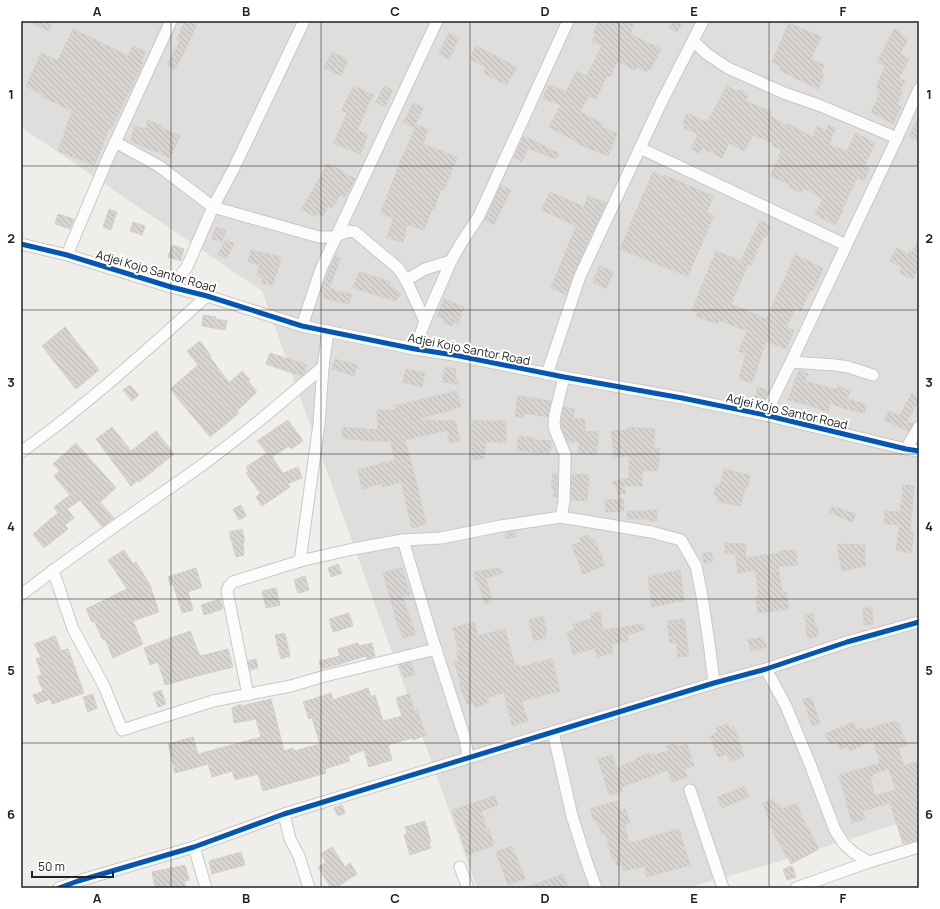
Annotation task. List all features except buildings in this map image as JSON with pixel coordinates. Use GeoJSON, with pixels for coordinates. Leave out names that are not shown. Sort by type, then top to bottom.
{"type":"FeatureCollection","features":[{"type":"Feature","properties":{"kind":"street"},"geometry":{"type":"LineString","coordinates":[[67,255],[115,142],[171,21]]}},
{"type":"Feature","properties":{"kind":"street"},"geometry":{"type":"LineString","coordinates":[[171,287],[187,267],[213,207],[233,170],[304,21]]}},
{"type":"Feature","properties":{"kind":"street"},"geometry":{"type":"LineString","coordinates":[[302,326],[321,270],[437,21]]}},
{"type":"Feature","properties":{"kind":"street"},"geometry":{"type":"LineString","coordinates":[[415,349],[451,261],[479,216],[568,21]]}},
{"type":"Feature","properties":{"kind":"street"},"geometry":{"type":"LineString","coordinates":[[547,374],[580,276],[640,148],[703,21]]}},
{"type":"Feature","properties":{"kind":"street"},"geometry":{"type":"LineString","coordinates":[[693,41],[707,54],[728,68],[784,93],[821,106],[897,138]]}},
{"type":"Feature","properties":{"kind":"street"},"geometry":{"type":"LineString","coordinates":[[765,415],[792,362],[919,89]]}},
{"type":"Feature","properties":{"kind":"street"},"geometry":{"type":"LineString","coordinates":[[115,142],[159,166],[213,207],[319,237],[332,237],[349,231],[355,232],[398,268],[406,280],[426,321]]}},
{"type":"Feature","properties":{"kind":"street"},"geometry":{"type":"LineString","coordinates":[[640,148],[846,245]]}},
{"type":"Feature","properties":{"kind":"street","name":"Adjei Kojo Santor Road"},"geometry":{"type":"LineString","coordinates":[[21,244],[67,255],[171,287],[207,296],[302,326],[415,349],[682,398],[765,415],[919,451]]}},
{"type":"Feature","properties":{"kind":"street"},"geometry":{"type":"LineString","coordinates":[[406,280],[425,269],[451,261]]}},
{"type":"Feature","properties":{"kind":"street"},"geometry":{"type":"LineString","coordinates":[[21,452],[50,431],[102,388],[207,296]]}},
{"type":"Feature","properties":{"kind":"street"},"geometry":{"type":"LineString","coordinates":[[300,561],[318,424],[328,331]]}},
{"type":"Feature","properties":{"kind":"street"},"geometry":{"type":"LineString","coordinates":[[792,362],[835,364],[873,375]]}},
{"type":"Feature","properties":{"kind":"street"},"geometry":{"type":"LineString","coordinates":[[21,595],[53,570],[199,467],[263,417],[323,367]]}},
{"type":"Feature","properties":{"kind":"street"},"geometry":{"type":"LineString","coordinates":[[561,517],[564,502],[565,454],[554,424],[564,377]]}},
{"type":"Feature","properties":{"kind":"street"},"geometry":{"type":"LineString","coordinates":[[906,449],[919,427]]}},
{"type":"Feature","properties":{"kind":"street"},"geometry":{"type":"LineString","coordinates":[[248,694],[227,591],[233,582],[300,561],[353,549],[403,540],[442,538],[501,526],[561,517],[651,532],[681,540],[696,566],[702,596],[714,683]]}},
{"type":"Feature","properties":{"kind":"street"},"geometry":{"type":"LineString","coordinates":[[403,540],[465,739],[468,758]]}},
{"type":"Feature","properties":{"kind":"street"},"geometry":{"type":"LineString","coordinates":[[53,570],[73,629],[104,686],[122,730],[213,701],[291,686],[333,674],[436,649]]}},
{"type":"Feature","properties":{"kind":"street"},"geometry":{"type":"LineString","coordinates":[[59,888],[79,885],[194,847],[284,814],[714,683],[766,669],[847,642],[919,622]]}},
{"type":"Feature","properties":{"kind":"street"},"geometry":{"type":"LineString","coordinates":[[766,669],[786,706],[835,830],[844,844],[854,853],[869,862]]}},
{"type":"Feature","properties":{"kind":"street"},"geometry":{"type":"LineString","coordinates":[[553,732],[572,816],[596,888]]}},
{"type":"Feature","properties":{"kind":"street"},"geometry":{"type":"LineString","coordinates":[[690,790],[723,888]]}},
{"type":"Feature","properties":{"kind":"street"},"geometry":{"type":"LineString","coordinates":[[284,814],[290,839],[299,856],[309,888]]}},
{"type":"Feature","properties":{"kind":"street"},"geometry":{"type":"LineString","coordinates":[[194,847],[206,888]]}},
{"type":"Feature","properties":{"kind":"street"},"geometry":{"type":"LineString","coordinates":[[796,888],[869,862],[919,848]]}},
{"type":"Feature","properties":{"kind":"street"},"geometry":{"type":"LineString","coordinates":[[460,867],[468,888]]}},
{"type":"Feature","properties":{"kind":"shaded area"},"geometry":{"type":"Polygon","coordinates":[[[21,21],[919,21],[919,817],[771,864],[687,888],[477,888],[262,291],[21,127],[21,21]]]}},
{"type":"Feature","properties":{"kind":"cycle path"},"geometry":{"type":"LineString","coordinates":[[21,244],[67,255],[171,287],[207,296],[302,326],[415,349],[682,398],[765,415],[919,451]]}},
{"type":"Feature","properties":{"kind":"cycle path"},"geometry":{"type":"LineString","coordinates":[[59,888],[194,847],[284,814],[714,683],[766,669],[847,642],[919,622]]}}]}
